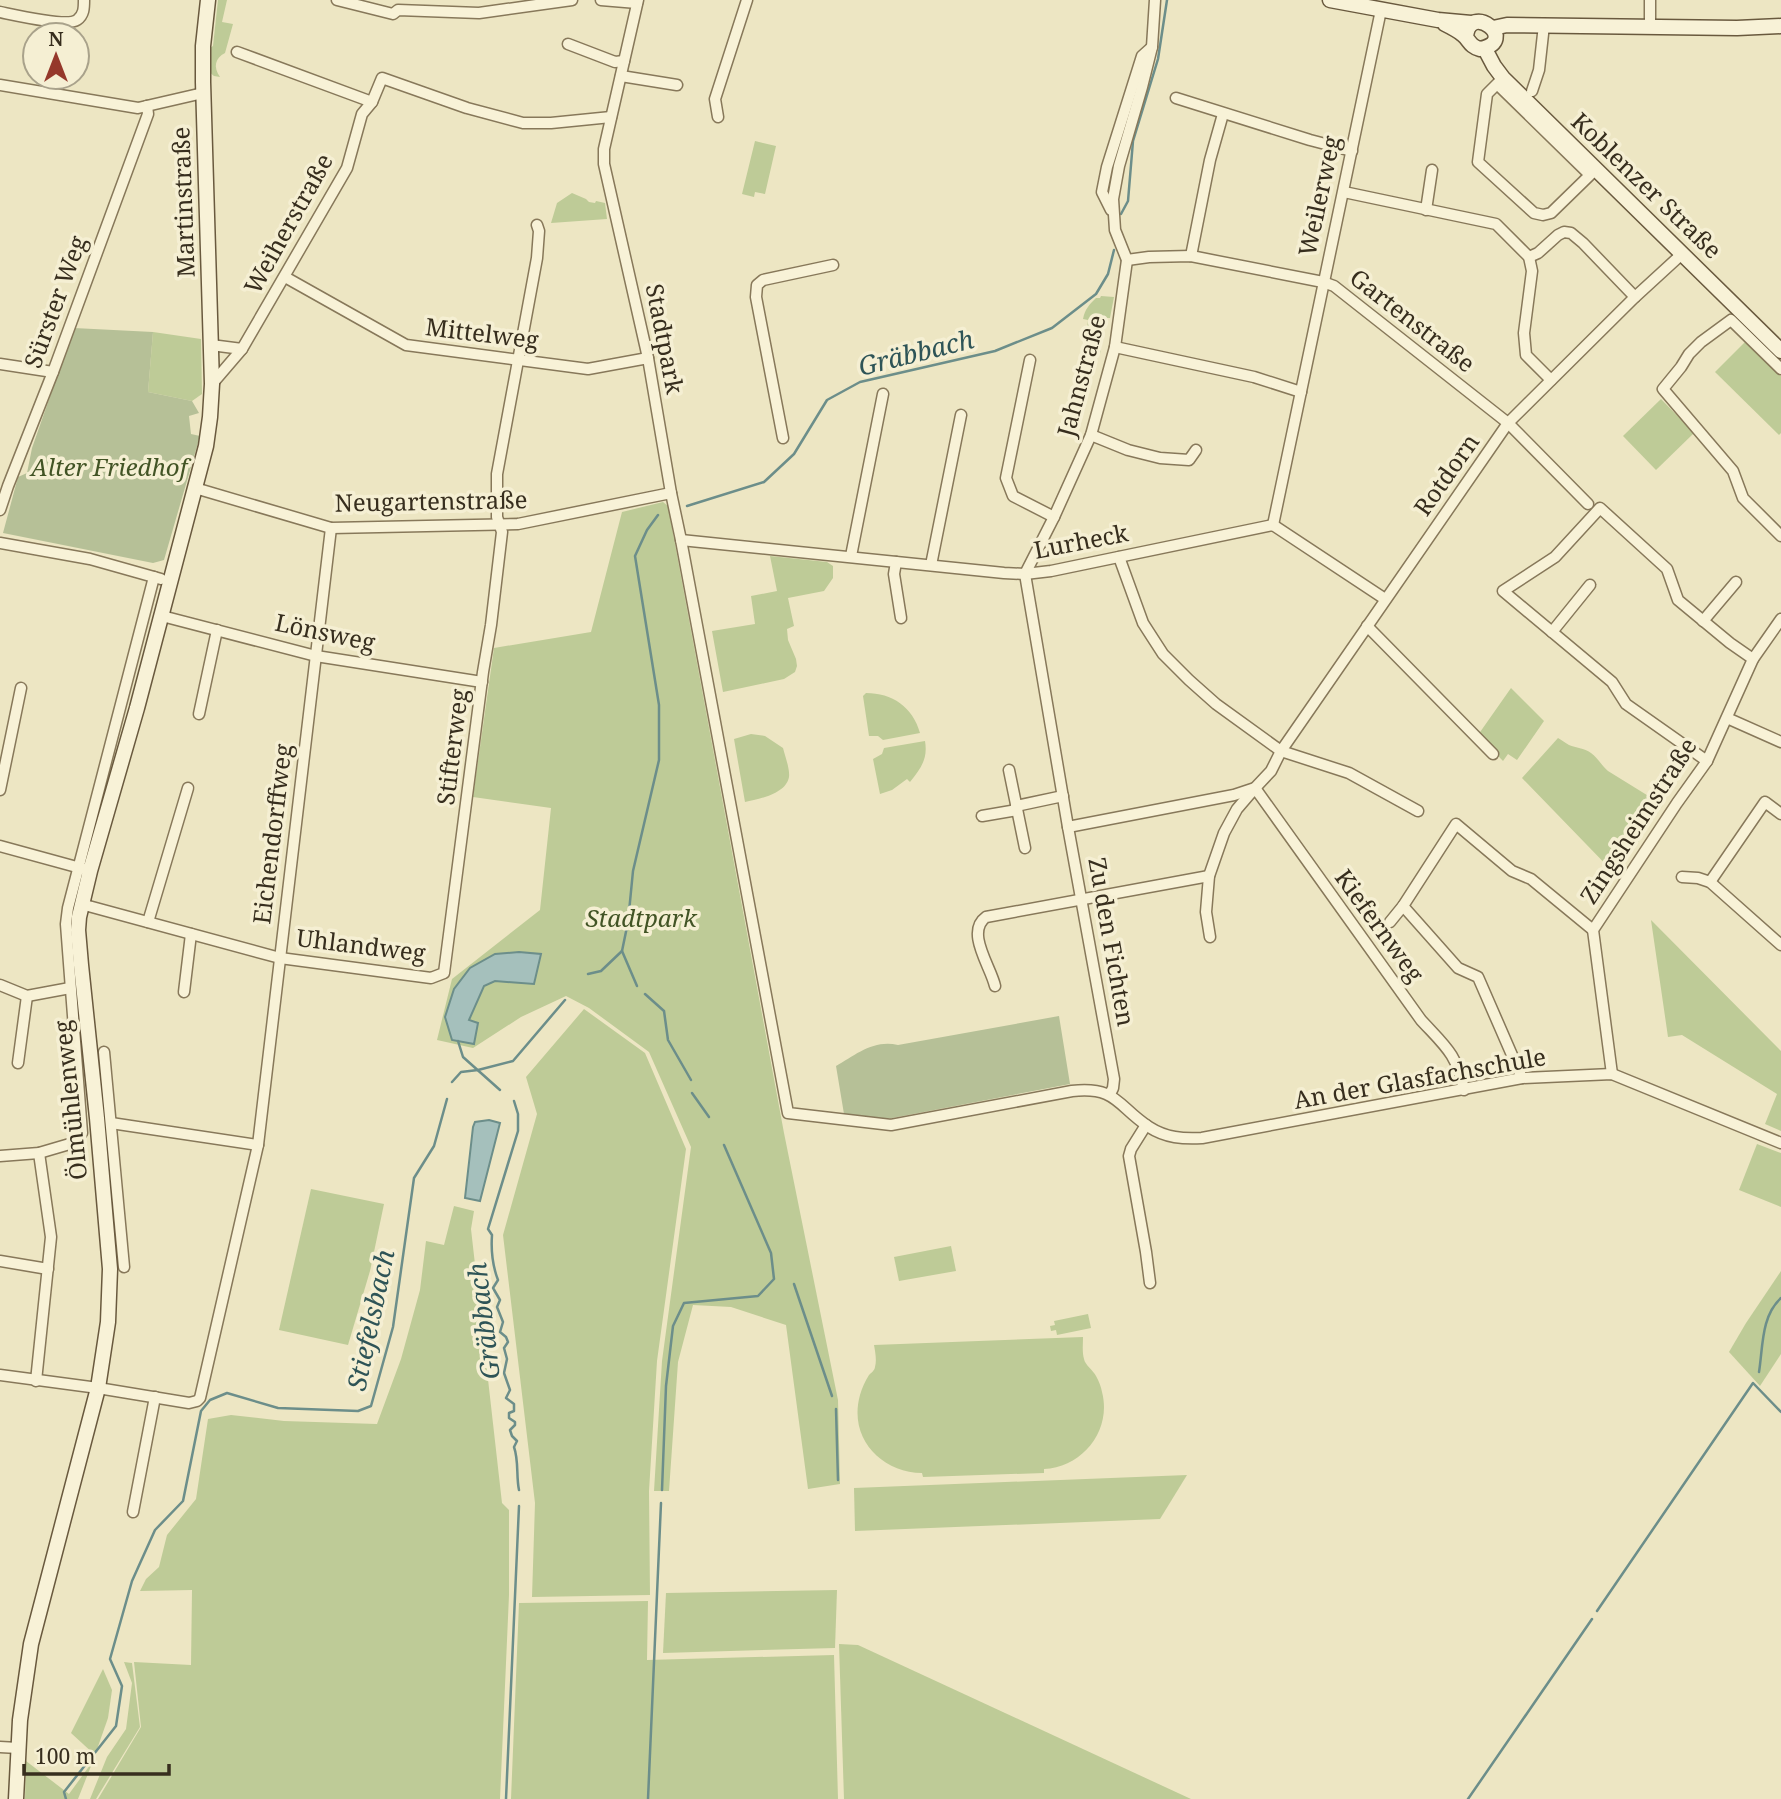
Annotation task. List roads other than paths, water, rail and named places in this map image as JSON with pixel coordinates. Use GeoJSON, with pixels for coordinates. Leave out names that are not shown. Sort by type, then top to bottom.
{"type":"FeatureCollection","features":[{"type":"Feature","properties":{"kind":"main road","name":"Martinstraße"},"geometry":{"type":"LineString","coordinates":[[208,0],[203,46],[203,93],[211,403]]}},
{"type":"Feature","properties":{"kind":"main road"},"geometry":{"type":"LineString","coordinates":[[1337,1],[1438,20],[1460,32],[1469,30],[1481,20],[1486,21],[1493,28],[1495,38],[1485,49],[1475,48],[1468,42],[1469,30]]}},
{"type":"Feature","properties":{"kind":"main road"},"geometry":{"type":"LineString","coordinates":[[1493,28],[1507,25],[1737,28],[1781,26]]}},
{"type":"Feature","properties":{"kind":"main road","name":"Koblenzer Straße"},"geometry":{"type":"LineString","coordinates":[[1485,49],[1500,81],[1593,172],[1683,253],[1781,351]]}},
{"type":"Feature","properties":{"kind":"main road","name":"Ölmühlenweg"},"geometry":{"type":"LineString","coordinates":[[16,1799],[23,1694],[31,1644],[99,1388],[106,1345],[110,1269],[78,930],[84,869],[108,812],[162,616],[206,446],[211,403]]}},
{"type":"Feature","properties":{"kind":"street"},"geometry":{"type":"LineString","coordinates":[[0,12],[65,23],[76,21],[83,13],[84,0]]}},
{"type":"Feature","properties":{"kind":"street"},"geometry":{"type":"LineString","coordinates":[[337,0],[393,14],[398,10],[479,13],[572,0]]}},
{"type":"Feature","properties":{"kind":"street"},"geometry":{"type":"LineString","coordinates":[[601,0],[637,1]]}},
{"type":"Feature","properties":{"kind":"street"},"geometry":{"type":"LineString","coordinates":[[718,117],[715,99],[747,0]]}},
{"type":"Feature","properties":{"kind":"street"},"geometry":{"type":"LineString","coordinates":[[1127,260],[1115,230],[1113,199],[1119,166],[1152,47],[1155,0]]}},
{"type":"Feature","properties":{"kind":"street"},"geometry":{"type":"LineString","coordinates":[[1650,0],[1650,27]]}},
{"type":"Feature","properties":{"kind":"street","name":"Stadtpark"},"geometry":{"type":"LineString","coordinates":[[637,1],[604,149],[604,163],[648,358],[788,1113],[891,1125],[1072,1091],[1093,1090],[1110,1094]]}},
{"type":"Feature","properties":{"kind":"street","name":"Weilerweg"},"geometry":{"type":"LineString","coordinates":[[1273,526],[1381,10]]}},
{"type":"Feature","properties":{"kind":"street"},"geometry":{"type":"LineString","coordinates":[[1532,91],[1539,70],[1544,25]]}},
{"type":"Feature","properties":{"kind":"street"},"geometry":{"type":"LineString","coordinates":[[568,44],[615,62],[624,61]]}},
{"type":"Feature","properties":{"kind":"street"},"geometry":{"type":"LineString","coordinates":[[237,51],[372,102]]}},
{"type":"Feature","properties":{"kind":"street"},"geometry":{"type":"LineString","coordinates":[[621,76],[677,85]]}},
{"type":"Feature","properties":{"kind":"street","name":"Weiherstraße"},"geometry":{"type":"LineString","coordinates":[[212,384],[242,349],[347,168],[362,114],[372,102],[382,78],[498,118],[523,123],[611,117]]}},
{"type":"Feature","properties":{"kind":"street"},"geometry":{"type":"LineString","coordinates":[[1500,81],[1487,94],[1478,162],[1534,213],[1542,215],[1551,213],[1593,172]]}},
{"type":"Feature","properties":{"kind":"street"},"geometry":{"type":"LineString","coordinates":[[0,85],[138,108],[203,93]]}},
{"type":"Feature","properties":{"kind":"street"},"geometry":{"type":"LineString","coordinates":[[1176,98],[1352,151]]}},
{"type":"Feature","properties":{"kind":"street","name":"Sürster Weg"},"geometry":{"type":"LineString","coordinates":[[0,510],[148,114],[147,106]]}},
{"type":"Feature","properties":{"kind":"street"},"geometry":{"type":"LineString","coordinates":[[1191,256],[1210,160],[1223,114]]}},
{"type":"Feature","properties":{"kind":"street"},"geometry":{"type":"LineString","coordinates":[[1426,210],[1432,170]]}},
{"type":"Feature","properties":{"kind":"street"},"geometry":{"type":"LineString","coordinates":[[1344,192],[1496,224],[1529,257],[1532,271],[1524,333],[1526,355],[1551,380]]}},
{"type":"Feature","properties":{"kind":"street","name":"Stifterweg"},"geometry":{"type":"LineString","coordinates":[[444,973],[502,532],[497,517],[497,474],[537,258],[537,225]]}},
{"type":"Feature","properties":{"kind":"street"},"geometry":{"type":"LineString","coordinates":[[1529,257],[1538,253],[1558,235],[1571,233],[1635,297]]}},
{"type":"Feature","properties":{"kind":"street","name":"Rotdorn"},"geometry":{"type":"LineString","coordinates":[[1210,937],[1206,912],[1209,876],[1224,833],[1237,809],[1270,771],[1281,751],[1508,423],[1683,253]]}},
{"type":"Feature","properties":{"kind":"street","name":"Gartenstraße"},"geometry":{"type":"LineString","coordinates":[[1127,260],[1191,256],[1334,286],[1508,423],[1588,504]]}},
{"type":"Feature","properties":{"kind":"street","name":"Jahnstraße"},"geometry":{"type":"LineString","coordinates":[[1025,574],[1091,435],[1115,347],[1127,260]]}},
{"type":"Feature","properties":{"kind":"street"},"geometry":{"type":"LineString","coordinates":[[783,438],[756,297],[757,285],[762,279],[833,265]]}},
{"type":"Feature","properties":{"kind":"street","name":"Mittelweg"},"geometry":{"type":"LineString","coordinates":[[285,277],[406,345],[588,369],[648,358]]}},
{"type":"Feature","properties":{"kind":"street"},"geometry":{"type":"LineString","coordinates":[[1781,369],[1731,320],[1689,354],[1663,389],[1733,471],[1743,498],[1781,536]]}},
{"type":"Feature","properties":{"kind":"street"},"geometry":{"type":"LineString","coordinates":[[211,345],[242,349]]}},
{"type":"Feature","properties":{"kind":"street"},"geometry":{"type":"LineString","coordinates":[[1115,347],[1254,377],[1301,392]]}},
{"type":"Feature","properties":{"kind":"street"},"geometry":{"type":"LineString","coordinates":[[1030,359],[1006,478],[1013,496],[1054,517]]}},
{"type":"Feature","properties":{"kind":"street"},"geometry":{"type":"LineString","coordinates":[[0,364],[53,372]]}},
{"type":"Feature","properties":{"kind":"street"},"geometry":{"type":"LineString","coordinates":[[851,556],[883,394]]}},
{"type":"Feature","properties":{"kind":"street"},"geometry":{"type":"LineString","coordinates":[[930,565],[961,415]]}},
{"type":"Feature","properties":{"kind":"street"},"geometry":{"type":"LineString","coordinates":[[1091,435],[1128,450],[1160,458],[1189,460],[1196,450]]}},
{"type":"Feature","properties":{"kind":"street","name":"Neugartenstraße"},"geometry":{"type":"LineString","coordinates":[[195,488],[331,528],[534,522],[671,493]]}},
{"type":"Feature","properties":{"kind":"street"},"geometry":{"type":"LineString","coordinates":[[1707,761],[1626,704],[1612,682],[1503,591],[1555,557],[1600,508],[1667,569],[1678,600],[1753,659]]}},
{"type":"Feature","properties":{"kind":"street"},"geometry":{"type":"LineString","coordinates":[[1273,526],[1385,599]]}},
{"type":"Feature","properties":{"kind":"street","name":"Lurheck"},"geometry":{"type":"LineString","coordinates":[[681,540],[1025,574],[1273,526]]}},
{"type":"Feature","properties":{"kind":"street","name":"Eichendorffweg"},"geometry":{"type":"LineString","coordinates":[[155,1397],[189,1403],[201,1398],[258,1145],[331,528]]}},
{"type":"Feature","properties":{"kind":"street"},"geometry":{"type":"LineString","coordinates":[[0,543],[90,559],[170,581]]}},
{"type":"Feature","properties":{"kind":"street"},"geometry":{"type":"LineString","coordinates":[[1119,557],[1143,623],[1163,653],[1216,704],[1281,751],[1349,773],[1418,811]]}},
{"type":"Feature","properties":{"kind":"street"},"geometry":{"type":"LineString","coordinates":[[896,562],[894,575],[901,618]]}},
{"type":"Feature","properties":{"kind":"street","name":"Zu den Fichten"},"geometry":{"type":"LineString","coordinates":[[1025,574],[1114,1079],[1110,1094]]}},
{"type":"Feature","properties":{"kind":"street","name":"Ölmühlenweg"},"geometry":{"type":"LineString","coordinates":[[84,869],[154,577]]}},
{"type":"Feature","properties":{"kind":"street"},"geometry":{"type":"LineString","coordinates":[[1703,621],[1736,582]]}},
{"type":"Feature","properties":{"kind":"street"},"geometry":{"type":"LineString","coordinates":[[1552,632],[1590,585]]}},
{"type":"Feature","properties":{"kind":"street","name":"Lönsweg"},"geometry":{"type":"LineString","coordinates":[[162,616],[316,656],[482,682]]}},
{"type":"Feature","properties":{"kind":"street","name":"Zingsheimstraße"},"geometry":{"type":"LineString","coordinates":[[1612,1074],[1593,930],[1676,803],[1707,761],[1753,659],[1781,619]]}},
{"type":"Feature","properties":{"kind":"street"},"geometry":{"type":"LineString","coordinates":[[1367,626],[1493,754]]}},
{"type":"Feature","properties":{"kind":"street"},"geometry":{"type":"LineString","coordinates":[[199,714],[217,630]]}},
{"type":"Feature","properties":{"kind":"street"},"geometry":{"type":"LineString","coordinates":[[0,790],[21,688]]}},
{"type":"Feature","properties":{"kind":"street"},"geometry":{"type":"LineString","coordinates":[[1727,718],[1781,742]]}},
{"type":"Feature","properties":{"kind":"street"},"geometry":{"type":"LineString","coordinates":[[1009,770],[1025,848]]}},
{"type":"Feature","properties":{"kind":"street"},"geometry":{"type":"LineString","coordinates":[[148,922],[188,788]]}},
{"type":"Feature","properties":{"kind":"street"},"geometry":{"type":"LineString","coordinates":[[1068,827],[1234,795],[1255,788]]}},
{"type":"Feature","properties":{"kind":"street","name":"Kiefernweg"},"geometry":{"type":"LineString","coordinates":[[1255,788],[1414,1010],[1452,1053],[1464,1090]]}},
{"type":"Feature","properties":{"kind":"street"},"geometry":{"type":"LineString","coordinates":[[982,816],[1063,796]]}},
{"type":"Feature","properties":{"kind":"street"},"geometry":{"type":"LineString","coordinates":[[1710,882],[1765,802],[1781,814]]}},
{"type":"Feature","properties":{"kind":"street"},"geometry":{"type":"LineString","coordinates":[[1390,922],[1456,824],[1512,871],[1531,879],[1593,930]]}},
{"type":"Feature","properties":{"kind":"street"},"geometry":{"type":"LineString","coordinates":[[0,846],[84,869],[66,924],[82,1133],[73,1143],[39,1153],[0,1156]]}},
{"type":"Feature","properties":{"kind":"street"},"geometry":{"type":"LineString","coordinates":[[995,986],[993,976],[981,954],[978,927],[986,917],[1209,876]]}},
{"type":"Feature","properties":{"kind":"street"},"geometry":{"type":"LineString","coordinates":[[1682,877],[1710,882],[1781,945]]}},
{"type":"Feature","properties":{"kind":"street","name":"Uhlandweg"},"geometry":{"type":"LineString","coordinates":[[82,904],[280,957],[431,978],[444,973]]}},
{"type":"Feature","properties":{"kind":"street"},"geometry":{"type":"LineString","coordinates":[[1403,906],[1458,968],[1478,977],[1522,1079]]}},
{"type":"Feature","properties":{"kind":"street"},"geometry":{"type":"LineString","coordinates":[[184,992],[191,934]]}},
{"type":"Feature","properties":{"kind":"street"},"geometry":{"type":"LineString","coordinates":[[0,985],[27,996],[70,988]]}},
{"type":"Feature","properties":{"kind":"street"},"geometry":{"type":"LineString","coordinates":[[18,1063],[27,996]]}},
{"type":"Feature","properties":{"kind":"street"},"geometry":{"type":"LineString","coordinates":[[104,1052],[124,1267]]}},
{"type":"Feature","properties":{"kind":"street","name":"An der Glasfachschule"},"geometry":{"type":"LineString","coordinates":[[1110,1094],[1146,1125],[1169,1136],[1185,1139],[1522,1079],[1612,1074],[1781,1143]]}},
{"type":"Feature","properties":{"kind":"street"},"geometry":{"type":"LineString","coordinates":[[111,1123],[258,1145]]}},
{"type":"Feature","properties":{"kind":"street"},"geometry":{"type":"LineString","coordinates":[[1146,1125],[1129,1156],[1150,1283]]}},
{"type":"Feature","properties":{"kind":"street"},"geometry":{"type":"LineString","coordinates":[[36,1381],[51,1237],[39,1153]]}},
{"type":"Feature","properties":{"kind":"street"},"geometry":{"type":"LineString","coordinates":[[0,1261],[48,1269]]}},
{"type":"Feature","properties":{"kind":"street"},"geometry":{"type":"LineString","coordinates":[[0,1376],[155,1397],[133,1512]]}},
{"type":"Feature","properties":{"kind":"street"},"geometry":{"type":"LineString","coordinates":[[0,1747],[18,1748]]}},
{"type":"Feature","properties":{"kind":"water"},"geometry":{"type":"Polygon","coordinates":[[[495,954],[541,954],[534,984],[495,981],[484,986],[469,1020],[478,1023],[474,1044],[452,1040],[445,1017],[454,989],[470,968],[495,954]]]}},
{"type":"Feature","properties":{"kind":"water"},"geometry":{"type":"Polygon","coordinates":[[[489,1120],[500,1123],[480,1201],[465,1198],[473,1127],[475,1122],[489,1120]]]}},
{"type":"Feature","properties":{"kind":"waterway","name":"Gräbbach"},"geometry":{"type":"LineString","coordinates":[[1121,214],[1128,201],[1133,141],[1158,59],[1167,0]]}},
{"type":"Feature","properties":{"kind":"waterway","name":"Gräbbach"},"geometry":{"type":"LineString","coordinates":[[687,506],[764,482],[794,454],[827,400],[860,382],[995,351],[1052,328],[1096,294],[1108,274],[1114,250]]}},
{"type":"Feature","properties":{"kind":"waterway","name":"Gräbbach"},"geometry":{"type":"LineString","coordinates":[[588,974],[601,971],[622,951],[633,871],[659,760],[659,705],[635,556],[647,530],[658,515]]}},
{"type":"Feature","properties":{"kind":"waterway"},"geometry":{"type":"LineString","coordinates":[[622,951],[637,986]]}},
{"type":"Feature","properties":{"kind":"waterway"},"geometry":{"type":"LineString","coordinates":[[645,994],[664,1011],[668,1040],[691,1080]]}},
{"type":"Feature","properties":{"kind":"waterway","name":"Gräbbach"},"geometry":{"type":"LineString","coordinates":[[452,1082],[461,1072],[513,1061],[565,1000]]}},
{"type":"Feature","properties":{"kind":"waterway","name":"Gräbbach"},"geometry":{"type":"LineString","coordinates":[[458,1041],[463,1057],[500,1090]]}},
{"type":"Feature","properties":{"kind":"waterway"},"geometry":{"type":"LineString","coordinates":[[692,1093],[709,1117]]}},
{"type":"Feature","properties":{"kind":"waterway","name":"Stiefelsbach"},"geometry":{"type":"LineString","coordinates":[[66,1799],[64,1792],[116,1726],[122,1686],[110,1659],[132,1581],[155,1530],[183,1501],[201,1411],[210,1400],[227,1393],[278,1408],[358,1411],[371,1406],[393,1327],[414,1178],[434,1146],[447,1099]]}},
{"type":"Feature","properties":{"kind":"waterway","name":"Gräbbach"},"geometry":{"type":"LineString","coordinates":[[514,1101],[518,1114],[518,1131],[488,1229],[492,1235],[498,1280],[493,1288],[500,1300],[497,1307],[503,1322],[500,1332],[508,1342],[504,1348],[507,1359],[504,1373],[510,1390],[506,1398],[514,1404],[514,1411],[509,1413],[509,1418],[515,1422],[510,1430],[517,1441],[514,1447],[519,1490]]}},
{"type":"Feature","properties":{"kind":"waterway"},"geometry":{"type":"LineString","coordinates":[[662,1490],[666,1386],[673,1326],[684,1303],[758,1296],[774,1279],[771,1253],[724,1145]]}},
{"type":"Feature","properties":{"kind":"waterway"},"geometry":{"type":"LineString","coordinates":[[794,1284],[832,1396]]}},
{"type":"Feature","properties":{"kind":"waterway"},"geometry":{"type":"LineString","coordinates":[[1759,1372],[1766,1323],[1774,1305],[1781,1298]]}},
{"type":"Feature","properties":{"kind":"waterway"},"geometry":{"type":"LineString","coordinates":[[1597,1611],[1753,1383],[1781,1412]]}},
{"type":"Feature","properties":{"kind":"waterway"},"geometry":{"type":"LineString","coordinates":[[836,1409],[838,1480]]}},
{"type":"Feature","properties":{"kind":"waterway"},"geometry":{"type":"LineString","coordinates":[[648,1799],[661,1503]]}},
{"type":"Feature","properties":{"kind":"waterway","name":"Gräbbach"},"geometry":{"type":"LineString","coordinates":[[506,1799],[519,1506]]}},
{"type":"Feature","properties":{"kind":"waterway"},"geometry":{"type":"LineString","coordinates":[[1468,1799],[1592,1619]]}},
{"type":"Feature","properties":{"kind":"park label","name":"Alter Friedhof"},"geometry":{"type":"Point","coordinates":[109,468]}}]}
